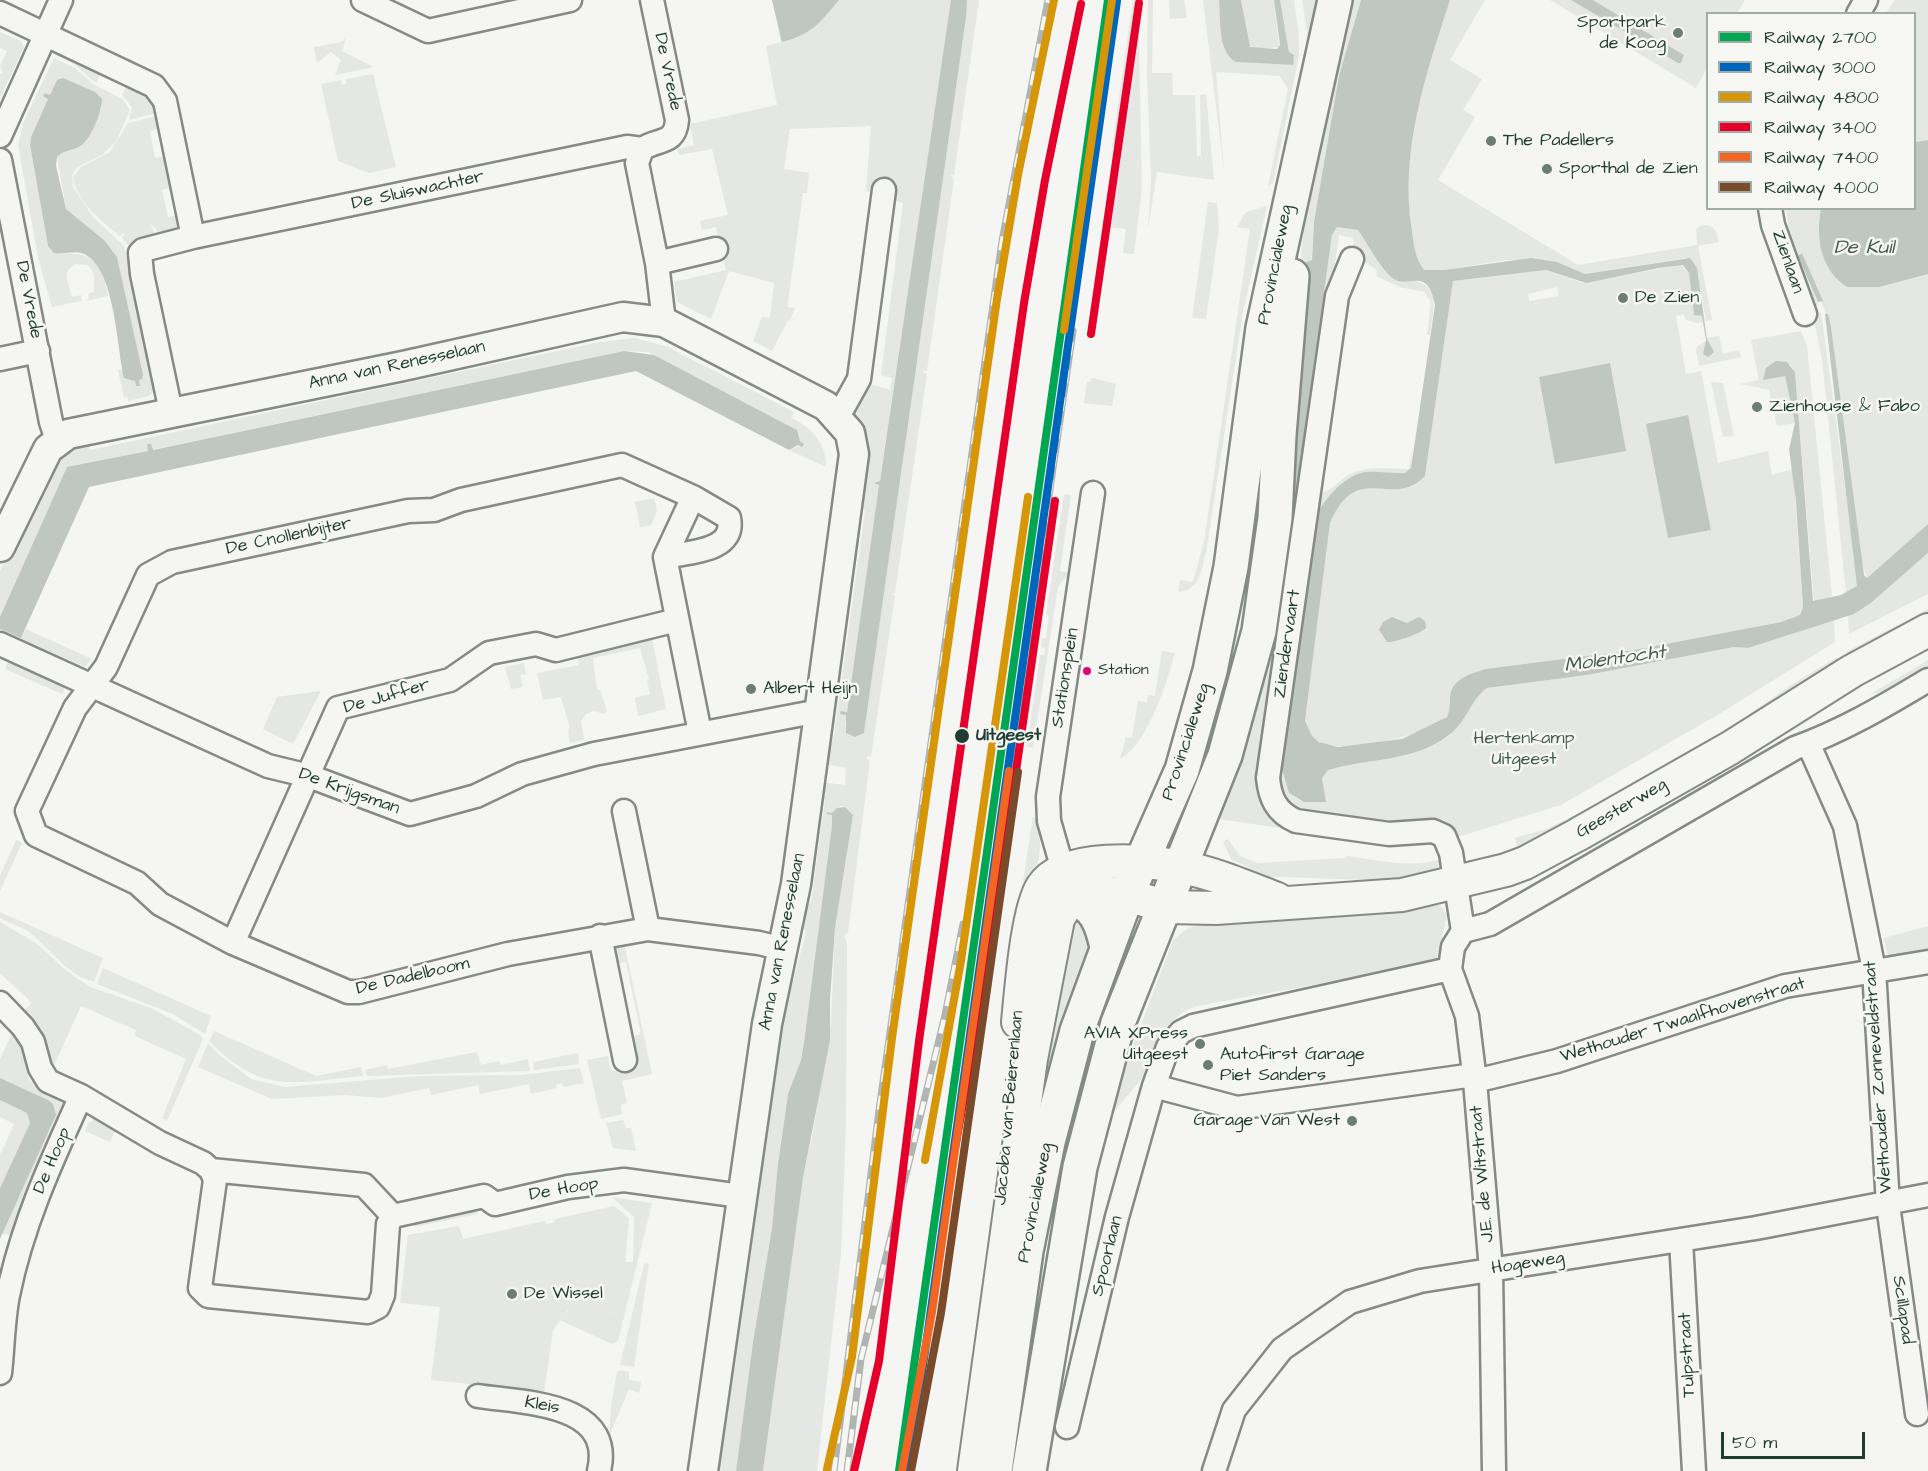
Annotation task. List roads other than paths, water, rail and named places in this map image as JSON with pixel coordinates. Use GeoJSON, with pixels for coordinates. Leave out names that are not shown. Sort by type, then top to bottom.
{"type":"FeatureCollection","features":[{"type":"Feature","properties":{"kind":"main road","name":"Provincialeweg"},"geometry":{"type":"LineString","coordinates":[[995,1471],[1026,1251],[1048,1142],[1077,1031],[1127,895],[1182,770],[1210,671],[1231,567],[1263,328],[1335,0]]}},
{"type":"Feature","properties":{"kind":"main road","name":"Provincialeweg"},"geometry":{"type":"LineString","coordinates":[[1029,1471],[1080,1167],[1118,1023],[1167,907],[1225,755],[1259,631],[1275,518],[1292,280],[1303,193],[1347,0]]}},
{"type":"Feature","properties":{"kind":"main road","name":"Geesterweg"},"geometry":{"type":"LineString","coordinates":[[1127,895],[1167,907],[1216,908],[1402,895],[1457,883],[1525,863],[1730,748],[1852,671],[1928,630]]}},
{"type":"Feature","properties":{"kind":"main road","name":"Geesterweg"},"geometry":{"type":"LineString","coordinates":[[1142,862],[1182,867],[1286,902]]}},
{"type":"Feature","properties":{"kind":"main road","name":"Jacoba van Beierenlaan"},"geometry":{"type":"LineString","coordinates":[[974,1471],[1030,1059],[1067,884],[1095,863],[1142,862]]}},
{"type":"Feature","properties":{"kind":"main road","name":"Jacoba van Beierenlaan"},"geometry":{"type":"LineString","coordinates":[[961,1471],[1010,1146],[1011,1074],[1027,945],[1042,887],[1050,877],[1088,889],[1127,895]]}},
{"type":"Feature","properties":{"kind":"main road"},"geometry":{"type":"LineString","coordinates":[[1067,884],[1092,909],[1102,928],[1107,947]]}},
{"type":"Feature","properties":{"kind":"street"},"geometry":{"type":"LineString","coordinates":[[0,136],[61,0]]}},
{"type":"Feature","properties":{"kind":"street"},"geometry":{"type":"LineString","coordinates":[[363,0],[428,31],[570,0]]}},
{"type":"Feature","properties":{"kind":"street","name":"De Vrede"},"geometry":{"type":"LineString","coordinates":[[642,149],[671,138],[676,132],[676,120],[652,0]]}},
{"type":"Feature","properties":{"kind":"street"},"geometry":{"type":"LineString","coordinates":[[0,13],[154,86],[161,92],[165,101],[194,237]]}},
{"type":"Feature","properties":{"kind":"street","name":"De Sluiswachter"},"geometry":{"type":"LineString","coordinates":[[171,412],[140,253],[157,245],[627,147],[642,149]]}},
{"type":"Feature","properties":{"kind":"street"},"geometry":{"type":"LineString","coordinates":[[642,149],[637,163],[657,263],[664,322]]}},
{"type":"Feature","properties":{"kind":"street","name":"De Vrede"},"geometry":{"type":"LineString","coordinates":[[0,160],[51,422],[57,440]]}},
{"type":"Feature","properties":{"kind":"street"},"geometry":{"type":"LineString","coordinates":[[838,417],[859,379],[884,190]]}},
{"type":"Feature","properties":{"kind":"street","name":"Zienlaan"},"geometry":{"type":"LineString","coordinates":[[1770,210],[1773,225],[1805,314]]}},
{"type":"Feature","properties":{"kind":"street"},"geometry":{"type":"LineString","coordinates":[[657,263],[716,249]]}},
{"type":"Feature","properties":{"kind":"street","name":"Ziendervaart"},"geometry":{"type":"LineString","coordinates":[[1352,259],[1337,296],[1268,777],[1269,796],[1285,816],[1296,821],[1389,834],[1438,832],[1447,840],[1457,883]]}},
{"type":"Feature","properties":{"kind":"street","name":"Anna van Renesselaan"},"geometry":{"type":"LineString","coordinates":[[57,440],[86,429],[402,366],[623,317],[664,322],[807,395],[838,417],[850,433],[854,454],[796,884],[767,1023],[703,1471]]}},
{"type":"Feature","properties":{"kind":"street"},"geometry":{"type":"LineString","coordinates":[[0,359],[38,351]]}},
{"type":"Feature","properties":{"kind":"street"},"geometry":{"type":"LineString","coordinates":[[0,547],[48,449],[57,440]]}},
{"type":"Feature","properties":{"kind":"street","name":"De Cnollenbijter"},"geometry":{"type":"LineString","coordinates":[[233,944],[160,904],[137,883],[36,836],[27,811],[75,708],[106,667],[148,575],[172,562],[408,511],[434,510],[461,500],[622,465],[630,466],[693,497],[729,518],[731,527],[726,539],[714,547],[665,557]]}},
{"type":"Feature","properties":{"kind":"street","name":"Stationsplein"},"geometry":{"type":"LineString","coordinates":[[1067,884],[1049,821],[1048,797],[1093,493]]}},
{"type":"Feature","properties":{"kind":"street"},"geometry":{"type":"LineString","coordinates":[[693,497],[665,557],[700,733]]}},
{"type":"Feature","properties":{"kind":"street","name":"De Juffer"},"geometry":{"type":"LineString","coordinates":[[233,944],[338,708],[450,680],[489,653],[536,644],[556,650],[678,620]]}},
{"type":"Feature","properties":{"kind":"street","name":"De Krijgsman"},"geometry":{"type":"LineString","coordinates":[[0,644],[90,687],[268,766],[309,776],[410,814],[476,796],[532,771],[594,754],[819,711]]}},
{"type":"Feature","properties":{"kind":"street","name":"Geesterweg"},"geometry":{"type":"LineString","coordinates":[[1463,931],[1479,928],[1500,918],[1795,748],[1875,712],[1928,680]]}},
{"type":"Feature","properties":{"kind":"street","name":"Wethouder Zonneveldstraat"},"geometry":{"type":"LineString","coordinates":[[1808,743],[1845,826],[1874,970],[1888,1205]]}},
{"type":"Feature","properties":{"kind":"street"},"geometry":{"type":"LineString","coordinates":[[624,811],[648,928]]}},
{"type":"Feature","properties":{"kind":"street"},"geometry":{"type":"LineString","coordinates":[[1154,1086],[1168,1047],[1181,1032],[1192,1026],[1450,969],[1453,947],[1463,931],[1457,883]]}},
{"type":"Feature","properties":{"kind":"street","name":"De Dadelboom"},"geometry":{"type":"LineString","coordinates":[[233,944],[348,992],[359,992],[508,954],[648,928],[759,943],[783,949]]}},
{"type":"Feature","properties":{"kind":"street"},"geometry":{"type":"LineString","coordinates":[[600,936],[625,1060]]}},
{"type":"Feature","properties":{"kind":"street","name":"Wethouder Twaalfhovenstraat"},"geometry":{"type":"LineString","coordinates":[[1154,1086],[1237,1108],[1474,1078],[1557,1061],[1785,986],[1928,962]]}},
{"type":"Feature","properties":{"kind":"street","name":"J.E. de Witstraat"},"geometry":{"type":"LineString","coordinates":[[1450,969],[1467,1016],[1491,1270],[1494,1471]]}},
{"type":"Feature","properties":{"kind":"street"},"geometry":{"type":"LineString","coordinates":[[0,1003],[23,1027],[33,1042],[40,1068],[48,1081],[81,1096],[160,1143],[203,1163],[211,1170],[215,1180],[200,1288],[208,1296],[368,1312],[378,1306],[383,1295],[388,1224],[393,1216],[364,1185],[211,1170]]}},
{"type":"Feature","properties":{"kind":"street","name":"Spoorlaan"},"geometry":{"type":"LineString","coordinates":[[1067,1427],[1117,1217],[1154,1086]]}},
{"type":"Feature","properties":{"kind":"street","name":"De Hoop"},"geometry":{"type":"LineString","coordinates":[[0,1373],[8,1296],[8,1247],[42,1182],[81,1096]]}},
{"type":"Feature","properties":{"kind":"street","name":"De Hoop"},"geometry":{"type":"LineString","coordinates":[[393,1216],[484,1196],[495,1204],[568,1187],[624,1180],[741,1196]]}},
{"type":"Feature","properties":{"kind":"street","name":"Hogeweg"},"geometry":{"type":"LineString","coordinates":[[1214,1471],[1234,1410],[1282,1349],[1350,1302],[1420,1281],[1888,1205],[1928,1195]]}},
{"type":"Feature","properties":{"kind":"street","name":"Scillapad"},"geometry":{"type":"LineString","coordinates":[[1888,1205],[1917,1414]]}},
{"type":"Feature","properties":{"kind":"street","name":"Tulpstraat"},"geometry":{"type":"LineString","coordinates":[[1681,1240],[1694,1471]]}},
{"type":"Feature","properties":{"kind":"street","name":"Kleis"},"geometry":{"type":"LineString","coordinates":[[478,1395],[564,1409],[578,1416],[589,1427],[602,1448],[599,1471]]}},
{"type":"Feature","properties":{"kind":"water"},"geometry":{"type":"Polygon","coordinates":[[[772,0],[839,0],[808,32],[782,42],[772,0]]]}},
{"type":"Feature","properties":{"kind":"water"},"geometry":{"type":"Polygon","coordinates":[[[951,0],[967,0],[966,17],[864,733],[855,737],[846,733],[846,715],[840,714],[841,711],[847,712],[879,485],[874,483],[880,481],[951,0]]]}},
{"type":"Feature","properties":{"kind":"water"},"geometry":{"type":"Polygon","coordinates":[[[1219,0],[1241,0],[1250,47],[1277,49],[1280,45],[1274,0],[1280,0],[1289,52],[1294,55],[1293,65],[1236,62],[1230,57],[1221,34],[1219,0]]]}},
{"type":"Feature","properties":{"kind":"water","name":"Molentocht"},"geometry":{"type":"Polygon","coordinates":[[[1361,0],[1450,0],[1417,114],[1409,172],[1413,241],[1424,270],[1444,270],[1531,258],[1557,262],[1585,274],[1690,258],[1697,268],[1707,339],[1714,352],[1708,357],[1703,354],[1706,340],[1702,316],[1694,315],[1689,273],[1683,265],[1586,283],[1546,270],[1453,281],[1425,476],[1413,485],[1400,489],[1364,489],[1352,493],[1341,504],[1330,523],[1305,721],[1312,736],[1319,742],[1338,747],[1402,739],[1447,717],[1454,686],[1462,678],[1485,669],[1634,650],[1781,622],[1800,615],[1803,607],[1796,502],[1789,449],[1795,423],[1785,376],[1763,380],[1766,368],[1776,361],[1787,362],[1795,372],[1813,601],[1841,595],[1857,586],[1825,314],[1828,314],[1831,327],[1864,575],[1867,578],[1928,524],[1928,553],[1872,602],[1854,614],[1748,648],[1734,647],[1587,675],[1487,688],[1476,699],[1455,730],[1436,744],[1406,755],[1328,770],[1322,778],[1326,802],[1304,802],[1289,793],[1281,765],[1317,515],[1324,502],[1335,490],[1354,476],[1372,472],[1405,473],[1411,468],[1435,305],[1427,285],[1416,281],[1397,281],[1391,277],[1377,261],[1358,230],[1337,227],[1332,235],[1295,500],[1288,508],[1306,262],[1312,260],[1314,222],[1339,76],[1361,0]]]}},
{"type":"Feature","properties":{"kind":"water"},"geometry":{"type":"Polygon","coordinates":[[[1571,0],[1593,0],[1684,55],[1681,63],[1678,63],[1571,0]]]}},
{"type":"Feature","properties":{"kind":"water"},"geometry":{"type":"Polygon","coordinates":[[[63,78],[95,92],[102,99],[98,118],[88,139],[79,147],[57,157],[56,166],[66,209],[104,240],[117,257],[143,375],[139,380],[140,386],[136,386],[135,381],[124,378],[109,293],[96,264],[82,253],[54,253],[48,246],[30,145],[31,137],[48,99],[43,96],[45,93],[50,95],[57,80],[63,78]]]}},
{"type":"Feature","properties":{"kind":"water","name":"De Kuil"},"geometry":{"type":"Polygon","coordinates":[[[1928,140],[1928,274],[1879,287],[1847,287],[1831,272],[1822,252],[1819,231],[1821,210],[1916,210],[1916,142],[1928,140]]]}},
{"type":"Feature","properties":{"kind":"water"},"geometry":{"type":"Polygon","coordinates":[[[1802,253],[1823,301],[1818,302],[1798,256],[1802,253]]]}},
{"type":"Feature","properties":{"kind":"water"},"geometry":{"type":"Polygon","coordinates":[[[624,351],[654,355],[797,430],[800,441],[804,444],[802,447],[798,445],[789,450],[636,371],[89,487],[21,638],[0,629],[0,617],[67,467],[148,451],[147,444],[151,444],[153,450],[624,351]]]}},
{"type":"Feature","properties":{"kind":"water"},"geometry":{"type":"Polygon","coordinates":[[[1610,363],[1626,451],[1555,464],[1539,377],[1610,363]]]}},
{"type":"Feature","properties":{"kind":"water"},"geometry":{"type":"Polygon","coordinates":[[[1688,415],[1711,530],[1668,538],[1646,424],[1688,415]]]}},
{"type":"Feature","properties":{"kind":"water"},"geometry":{"type":"Polygon","coordinates":[[[1392,617],[1407,623],[1419,617],[1425,621],[1426,628],[1408,637],[1387,642],[1379,630],[1383,622],[1392,617]]]}},
{"type":"Feature","properties":{"kind":"water"},"geometry":{"type":"Polygon","coordinates":[[[845,807],[853,815],[835,928],[830,1040],[803,1178],[763,1471],[736,1471],[753,1342],[772,1228],[788,1094],[801,1060],[804,1042],[832,825],[832,815],[827,812],[832,813],[837,808],[845,807]]]}},
{"type":"Feature","properties":{"kind":"water"},"geometry":{"type":"Polygon","coordinates":[[[0,1078],[48,1100],[53,1104],[56,1115],[0,1239],[0,1188],[30,1123],[27,1113],[0,1100],[0,1078]]]}},
{"type":"Feature","properties":{"kind":"railway"},"geometry":{"type":"LineString","coordinates":[[834,1471],[879,1110],[1002,241],[1048,0]]}},
{"type":"Feature","properties":{"kind":"railway"},"geometry":{"type":"LineString","coordinates":[[1009,771],[1073,331]]}},
{"type":"Feature","properties":{"kind":"railway"},"geometry":{"type":"LineString","coordinates":[[847,1471],[861,1359],[945,1015],[963,924]]}},
{"type":"Feature","properties":{"kind":"rail line","name":"4800"},"geometry":{"type":"LineString","coordinates":[[827,1469],[852,1357],[892,1038],[997,299],[1018,175],[1054,0]]}},
{"type":"Feature","properties":{"kind":"rail line","name":"2700"},"geometry":{"type":"LineString","coordinates":[[899,1471],[1108,0]]}},
{"type":"Feature","properties":{"kind":"rail line","name":"4800"},"geometry":{"type":"LineString","coordinates":[[1064,330],[1112,0]]}},
{"type":"Feature","properties":{"kind":"rail line","name":"3000"},"geometry":{"type":"LineString","coordinates":[[908,1471],[1117,1]]}},
{"type":"Feature","properties":{"kind":"rail line","name":"3400"},"geometry":{"type":"LineString","coordinates":[[1091,334],[1139,3]]}},
{"type":"Feature","properties":{"kind":"rail line","name":"3400"},"geometry":{"type":"LineString","coordinates":[[854,1471],[879,1361],[919,1041],[1024,303],[1045,180],[1081,4]]}},
{"type":"Feature","properties":{"kind":"rail line","name":"4800"},"geometry":{"type":"LineString","coordinates":[[925,1160],[961,961],[1028,497]]}},
{"type":"Feature","properties":{"kind":"rail line","name":"3400"},"geometry":{"type":"LineString","coordinates":[[952,1165],[988,965],[1055,501]]}},
{"type":"Feature","properties":{"kind":"rail line","name":"7400"},"geometry":{"type":"LineString","coordinates":[[902,1471],[932,1312],[1009,771]]}},
{"type":"Feature","properties":{"kind":"rail line","name":"4000"},"geometry":{"type":"LineString","coordinates":[[911,1471],[941,1313],[1018,772]]}},
{"type":"Feature","properties":{"kind":"place","name":"Sportpark de Koog"},"geometry":{"type":"Point","coordinates":[1678,33]}},
{"type":"Feature","properties":{"kind":"place","name":"The Padellers"},"geometry":{"type":"Point","coordinates":[1491,141]}},
{"type":"Feature","properties":{"kind":"place","name":"Sporthal de Zien"},"geometry":{"type":"Point","coordinates":[1547,169]}},
{"type":"Feature","properties":{"kind":"place","name":"De Zien"},"geometry":{"type":"Point","coordinates":[1623,298]}},
{"type":"Feature","properties":{"kind":"place","name":"Zienhouse & Fabo"},"geometry":{"type":"Point","coordinates":[1757,407]}},
{"type":"Feature","properties":{"kind":"place","name":"Station"},"geometry":{"type":"Point","coordinates":[1087,671]}},
{"type":"Feature","properties":{"kind":"place","name":"Albert Heijn"},"geometry":{"type":"Point","coordinates":[751,689]}},
{"type":"Feature","properties":{"kind":"place","name":"Uitgeest"},"geometry":{"type":"Point","coordinates":[962,736]}},
{"type":"Feature","properties":{"kind":"place","name":"AVIA XPress Uitgeest"},"geometry":{"type":"Point","coordinates":[1200,1044]}},
{"type":"Feature","properties":{"kind":"place","name":"Autofirst Garage Piet Sanders"},"geometry":{"type":"Point","coordinates":[1208,1065]}},
{"type":"Feature","properties":{"kind":"place","name":"Garage Van West"},"geometry":{"type":"Point","coordinates":[1352,1121]}},
{"type":"Feature","properties":{"kind":"place","name":"De Wissel"},"geometry":{"type":"Point","coordinates":[512,1294]}},
{"type":"Feature","properties":{"kind":"park label","name":"Hertenkamp Uitgeest"},"geometry":{"type":"Point","coordinates":[1524,750]}}]}
